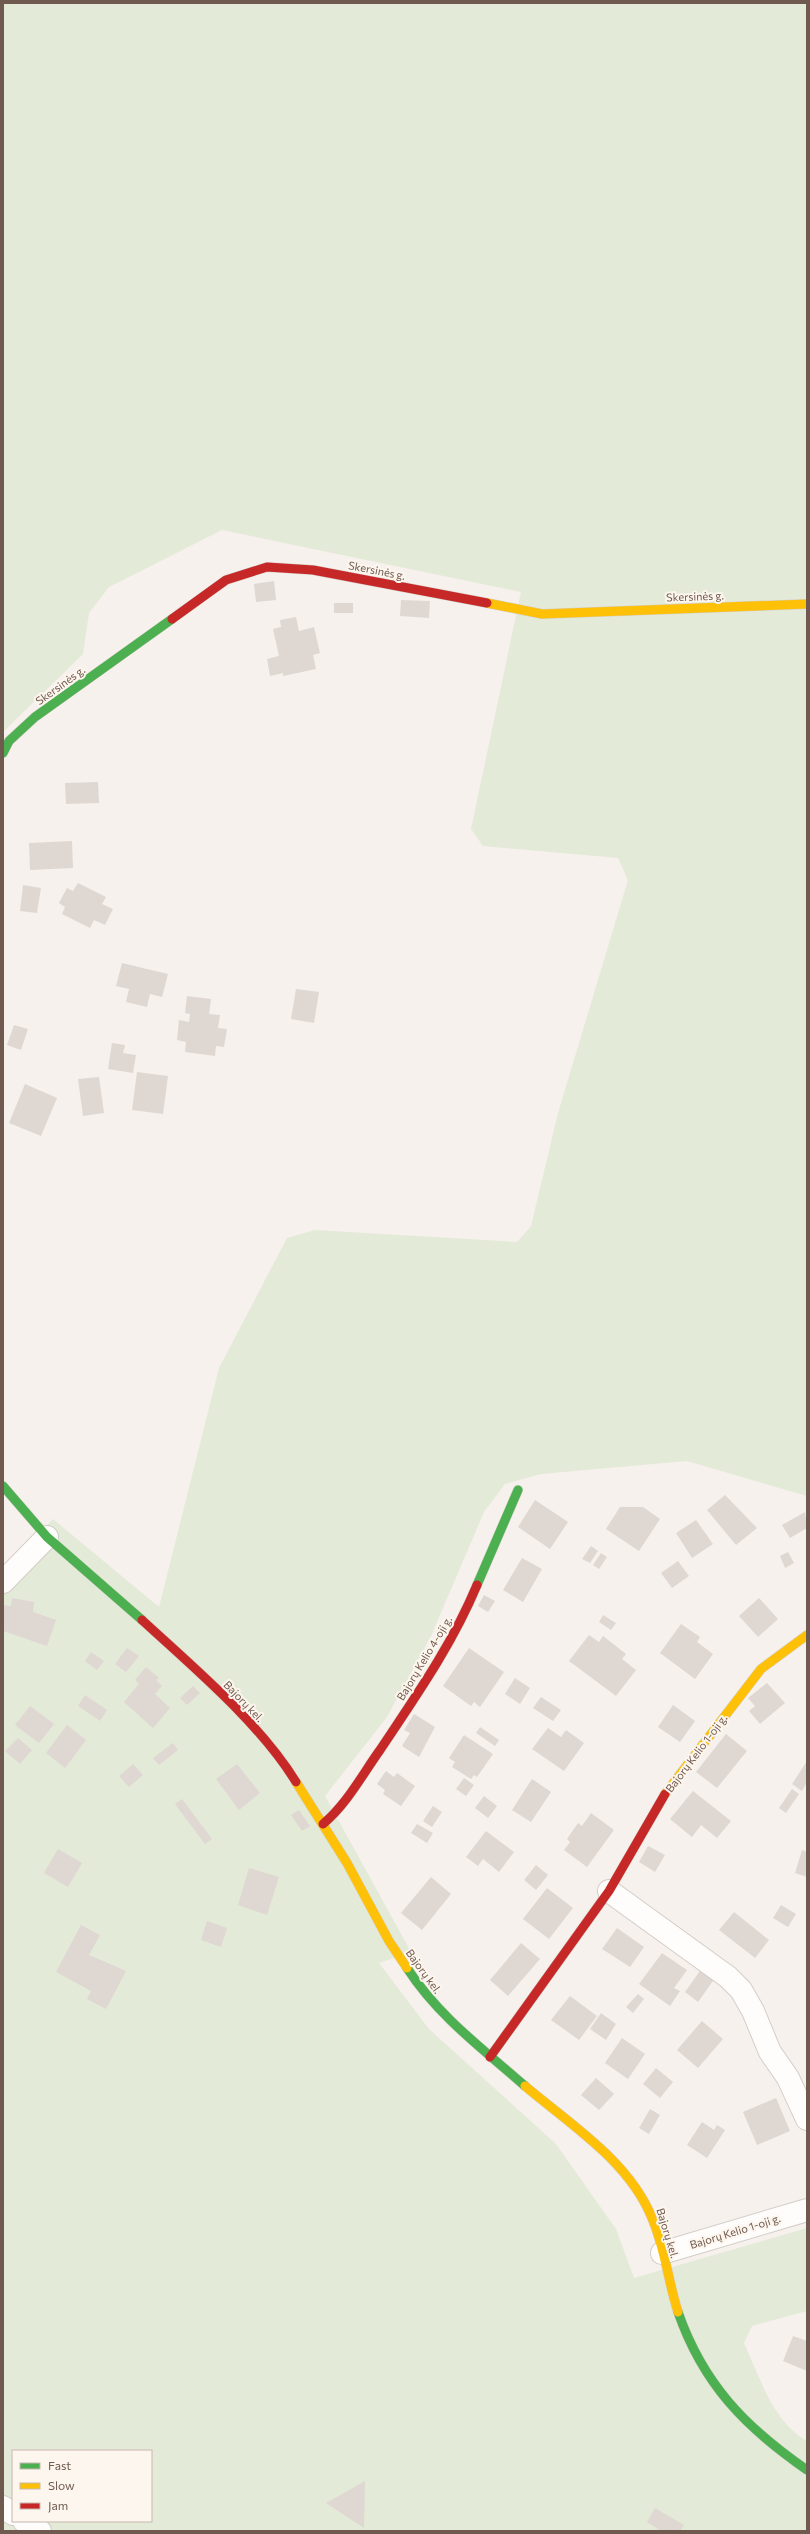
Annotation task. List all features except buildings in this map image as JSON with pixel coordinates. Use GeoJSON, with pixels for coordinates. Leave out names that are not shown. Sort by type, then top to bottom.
{"type":"FeatureCollection","features":[{"type":"Feature","properties":{"kind":"street","name":"Skersinės g."},"geometry":{"type":"LineString","coordinates":[[3,753],[9,741],[35,717],[226,580],[267,567],[313,570],[542,614],[807,604]]}},
{"type":"Feature","properties":{"kind":"street","name":"Bajorų kel."},"geometry":{"type":"LineString","coordinates":[[3,1486],[47,1537],[140,1618],[221,1694],[257,1732],[294,1778],[323,1824],[389,1941],[419,1987],[447,2019],[490,2058],[620,2166],[639,2191],[653,2218],[685,2330],[702,2365],[721,2396],[746,2424],[780,2452],[807,2470]]}},
{"type":"Feature","properties":{"kind":"street","name":"Bajorų Kelio 4-oji g."},"geometry":{"type":"LineString","coordinates":[[323,1824],[334,1816],[345,1801],[434,1669],[465,1614],[504,1518],[518,1490]]}},
{"type":"Feature","properties":{"kind":"street"},"geometry":{"type":"LineString","coordinates":[[3,1582],[47,1537]]}},
{"type":"Feature","properties":{"kind":"street","name":"Bajorų Kelio 1-oji g."},"geometry":{"type":"LineString","coordinates":[[490,2058],[609,1891],[669,1787],[761,1669],[807,1635]]}},
{"type":"Feature","properties":{"kind":"street"},"geometry":{"type":"LineString","coordinates":[[609,1891],[728,1977],[741,1990],[753,2011],[770,2052],[788,2078],[807,2119]]}},
{"type":"Feature","properties":{"kind":"street","name":"Bajorų Kelio 1-oji g."},"geometry":{"type":"LineString","coordinates":[[662,2253],[807,2210]]}},
{"type":"Feature","properties":{"kind":"street"},"geometry":{"type":"LineString","coordinates":[[3,2507],[12,2513]]}},
{"type":"Feature","properties":{"kind":"street"},"geometry":{"type":"LineString","coordinates":[[26,2522],[40,2531]]}},
{"type":"Feature","properties":{"kind":"green space"},"geometry":{"type":"Polygon","coordinates":[[[3,3],[807,3],[807,1496],[687,1461],[541,1474],[505,1484],[484,1512],[431,1636],[387,1717],[325,1796],[411,1952],[379,1963],[429,2029],[556,2144],[616,2229],[634,2278],[807,2228],[807,2311],[752,2326],[744,2343],[768,2397],[776,2410],[795,2432],[807,2441],[807,2531],[3,2531],[3,1572],[53,1519],[159,1607],[219,1368],[287,1238],[315,1230],[517,1242],[531,1226],[558,1113],[628,880],[618,858],[483,846],[471,829],[521,592],[222,530],[109,587],[89,613],[83,654],[3,732],[3,3]]]}},
{"type":"Feature","properties":{"kind":"traffic: fast"},"geometry":{"type":"LineString","coordinates":[[3,753],[9,741],[35,717],[172,619]]}},
{"type":"Feature","properties":{"kind":"traffic: fast"},"geometry":{"type":"LineString","coordinates":[[3,1486],[47,1537],[142,1620]]}},
{"type":"Feature","properties":{"kind":"traffic: fast"},"geometry":{"type":"LineString","coordinates":[[477,1585],[518,1490]]}},
{"type":"Feature","properties":{"kind":"traffic: fast"},"geometry":{"type":"LineString","coordinates":[[407,1968],[419,1985],[447,2017],[525,2086]]}},
{"type":"Feature","properties":{"kind":"traffic: fast"},"geometry":{"type":"LineString","coordinates":[[678,2312],[688,2338],[700,2361],[713,2382],[729,2402],[764,2437],[807,2470]]}},
{"type":"Feature","properties":{"kind":"traffic: slow"},"geometry":{"type":"LineString","coordinates":[[487,603],[542,614],[807,604]]}},
{"type":"Feature","properties":{"kind":"traffic: slow"},"geometry":{"type":"LineString","coordinates":[[665,1794],[761,1669],[807,1635]]}},
{"type":"Feature","properties":{"kind":"traffic: slow"},"geometry":{"type":"LineString","coordinates":[[296,1782],[347,1863],[389,1941],[407,1968]]}},
{"type":"Feature","properties":{"kind":"traffic: slow"},"geometry":{"type":"LineString","coordinates":[[525,2086],[597,2145],[614,2161],[642,2198],[652,2218],[660,2241],[678,2312]]}},
{"type":"Feature","properties":{"kind":"traffic: jam"},"geometry":{"type":"LineString","coordinates":[[172,619],[226,580],[267,567],[313,570],[487,603]]}},
{"type":"Feature","properties":{"kind":"traffic: jam"},"geometry":{"type":"LineString","coordinates":[[323,1824],[340,1808],[354,1789],[420,1690],[445,1649],[477,1585]]}},
{"type":"Feature","properties":{"kind":"traffic: jam"},"geometry":{"type":"LineString","coordinates":[[142,1620],[204,1676],[245,1717],[264,1738],[296,1782]]}},
{"type":"Feature","properties":{"kind":"traffic: jam"},"geometry":{"type":"LineString","coordinates":[[490,2057],[609,1891],[665,1794]]}}]}
